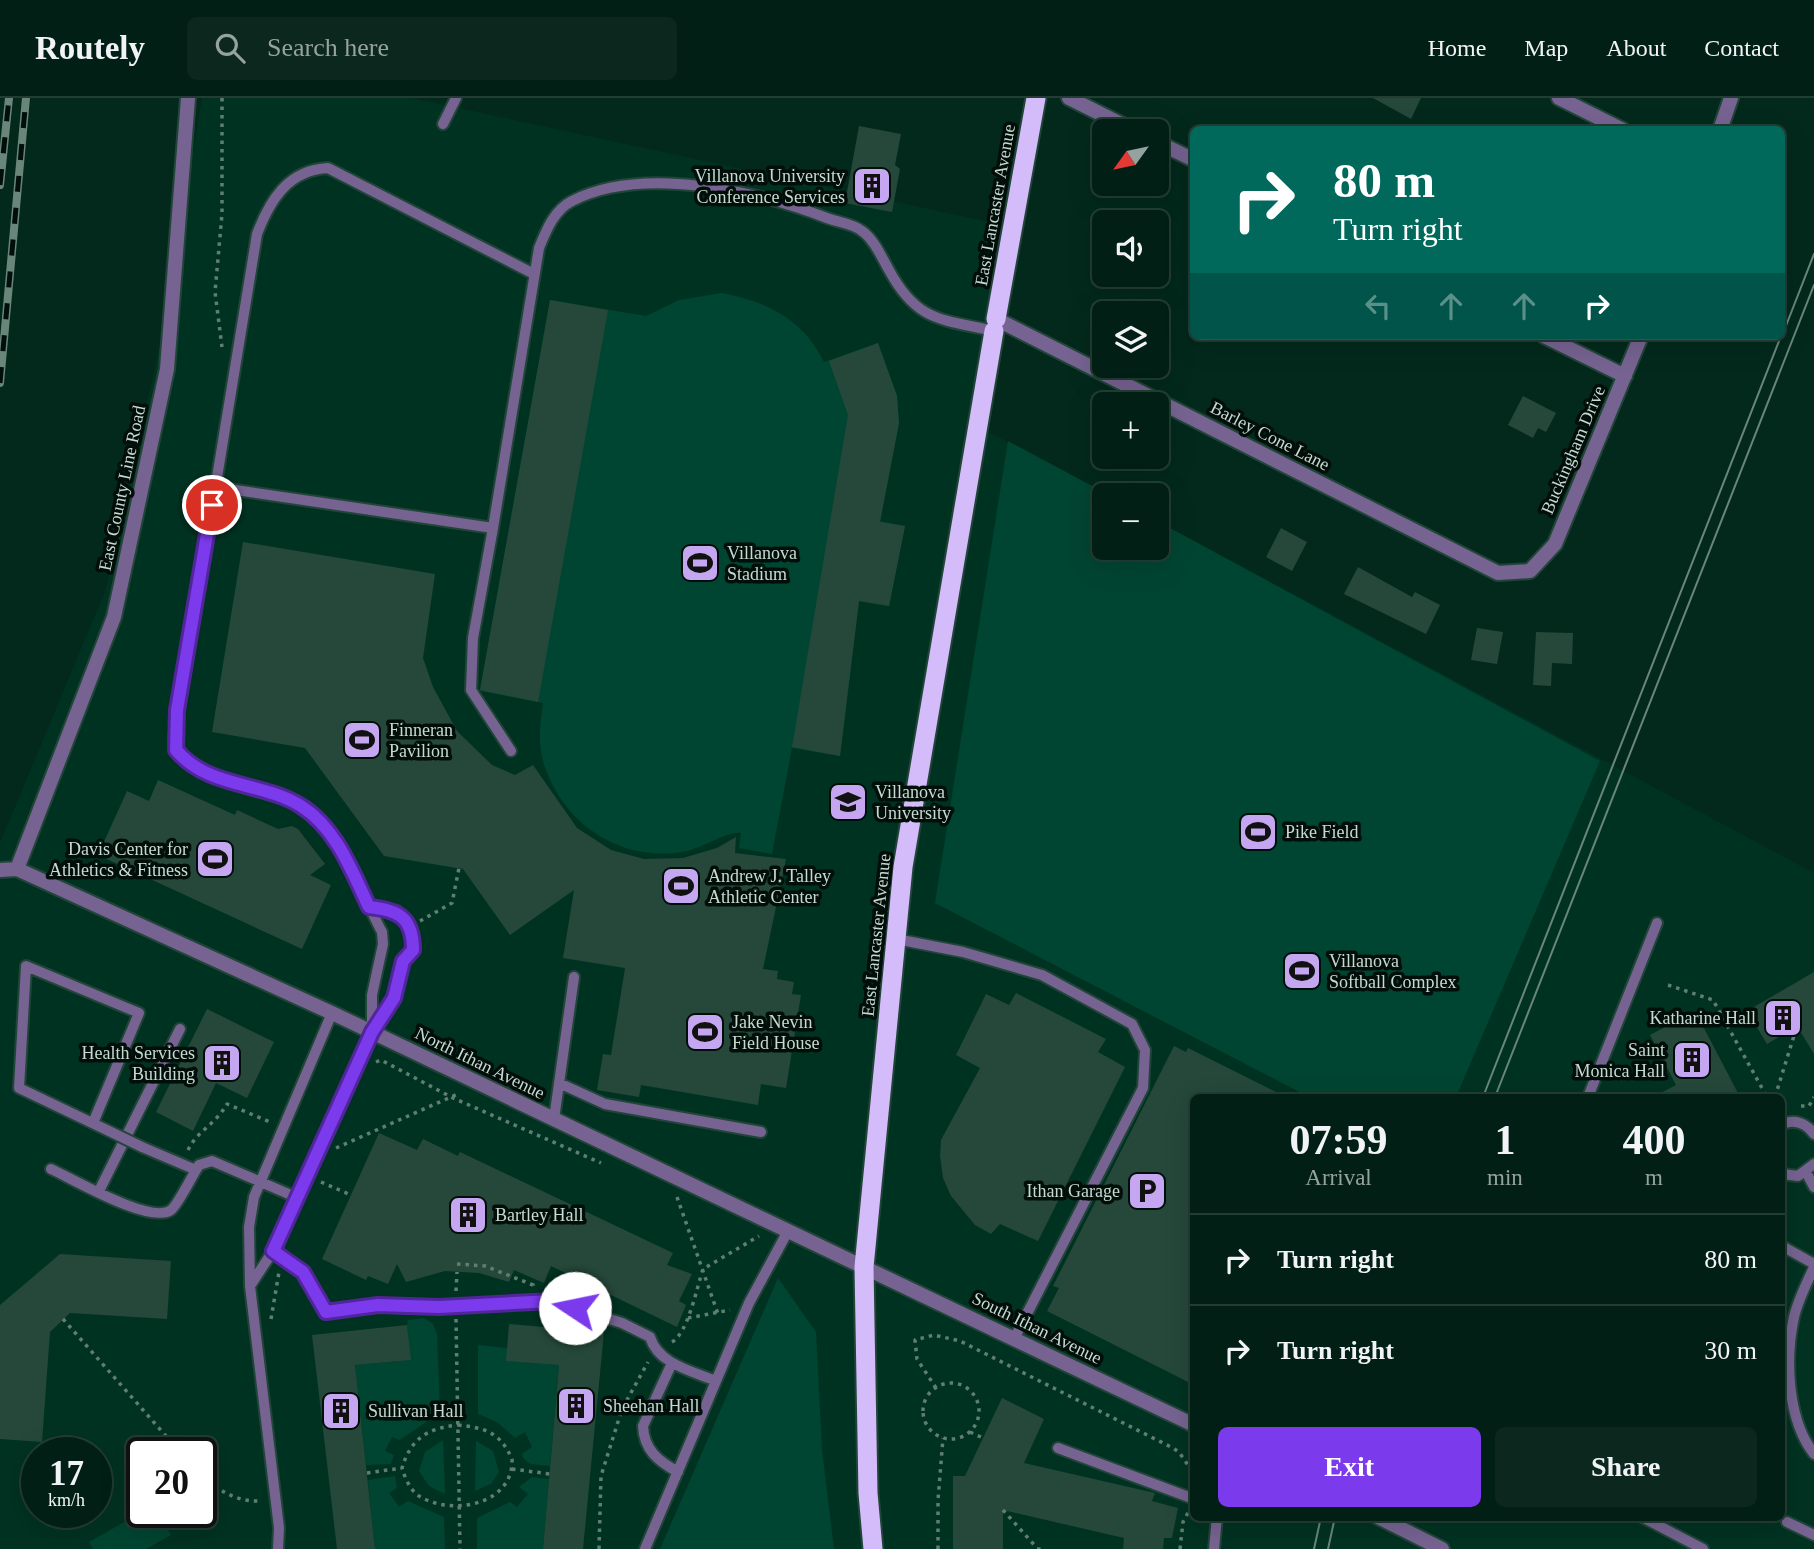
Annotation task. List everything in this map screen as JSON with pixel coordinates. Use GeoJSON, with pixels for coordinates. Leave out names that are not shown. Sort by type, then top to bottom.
{"type":"FeatureCollection","features":[{"type":"Feature","properties":{"kind":"highway","name":"East Lancaster Avenue"},"geometry":{"type":"LineString","coordinates":[[873,1549],[867,1493],[864,1267],[903,867],[1036,98]]}},
{"type":"Feature","properties":{"kind":"street","name":"East County Line Road"},"geometry":{"type":"LineString","coordinates":[[17,869],[114,617],[167,369],[188,98]]}},
{"type":"Feature","properties":{"kind":"street"},"geometry":{"type":"LineString","coordinates":[[1069,98],[1111,119]]}},
{"type":"Feature","properties":{"kind":"street"},"geometry":{"type":"LineString","coordinates":[[1559,98],[1615,126]]}},
{"type":"Feature","properties":{"kind":"street"},"geometry":{"type":"LineString","coordinates":[[1721,126],[1731,98]]}},
{"type":"Feature","properties":{"kind":"street"},"geometry":{"type":"LineString","coordinates":[[1169,148],[1190,158]]}},
{"type":"Feature","properties":{"kind":"street","name":"Barley Cone Lane"},"geometry":{"type":"LineString","coordinates":[[995,325],[1498,573],[1530,571]]}},
{"type":"Feature","properties":{"kind":"street"},"geometry":{"type":"LineString","coordinates":[[1552,340],[1625,376]]}},
{"type":"Feature","properties":{"kind":"street","name":"Buckingham Drive"},"geometry":{"type":"LineString","coordinates":[[1530,571],[1555,544],[1639,340]]}},
{"type":"Feature","properties":{"kind":"street","name":"North Ithan Avenue"},"geometry":{"type":"LineString","coordinates":[[0,870],[17,869],[332,1013],[864,1267]]}},
{"type":"Feature","properties":{"kind":"street","name":"South Ithan Avenue"},"geometry":{"type":"LineString","coordinates":[[864,1267],[1190,1423]]}},
{"type":"Feature","properties":{"kind":"street"},"geometry":{"type":"LineString","coordinates":[[1386,1521],[1442,1549]]}},
{"type":"Feature","properties":{"kind":"lane"},"geometry":{"type":"LineString","coordinates":[[443,124],[456,98]]}},
{"type":"Feature","properties":{"kind":"lane"},"geometry":{"type":"LineString","coordinates":[[372,1032],[372,995],[381,952],[382,932],[348,863],[316,817],[299,804],[209,775],[187,763],[176,750],[177,710],[257,234],[276,194],[310,169],[328,168],[534,274]]}},
{"type":"Feature","properties":{"kind":"lane"},"geometry":{"type":"LineString","coordinates":[[511,751],[471,690],[472,638],[539,248],[550,223],[569,202],[596,192],[649,182],[687,184],[807,210],[862,230],[879,252],[906,299],[929,317],[995,325]]}},
{"type":"Feature","properties":{"kind":"lane"},"geometry":{"type":"LineString","coordinates":[[215,487],[493,528]]}},
{"type":"Feature","properties":{"kind":"lane"},"geometry":{"type":"LineString","coordinates":[[250,1286],[273,1251],[372,1032],[394,998],[403,961],[413,950],[411,931],[397,911],[369,907]]}},
{"type":"Feature","properties":{"kind":"lane"},"geometry":{"type":"LineString","coordinates":[[1589,1094],[1657,923]]}},
{"type":"Feature","properties":{"kind":"lane"},"geometry":{"type":"LineString","coordinates":[[896,939],[963,952],[1042,975],[1132,1024],[1145,1050],[1143,1088],[1014,1339]]}},
{"type":"Feature","properties":{"kind":"lane"},"geometry":{"type":"LineString","coordinates":[[381,952],[393,953],[403,961]]}},
{"type":"Feature","properties":{"kind":"lane"},"geometry":{"type":"LineString","coordinates":[[93,1123],[139,1013],[26,966],[19,1088],[142,1147],[196,1170]]}},
{"type":"Feature","properties":{"kind":"lane"},"geometry":{"type":"LineString","coordinates":[[554,1119],[574,977]]}},
{"type":"Feature","properties":{"kind":"lane"},"geometry":{"type":"LineString","coordinates":[[278,1549],[276,1500],[250,1286],[249,1227],[254,1197],[332,1013]]}},
{"type":"Feature","properties":{"kind":"lane"},"geometry":{"type":"LineString","coordinates":[[99,1191],[180,1028]]}},
{"type":"Feature","properties":{"kind":"lane"},"geometry":{"type":"LineString","coordinates":[[559,1083],[605,1104],[761,1132]]}},
{"type":"Feature","properties":{"kind":"lane"},"geometry":{"type":"LineString","coordinates":[[1785,1124],[1796,1122],[1805,1125],[1814,1134]]}},
{"type":"Feature","properties":{"kind":"lane"},"geometry":{"type":"LineString","coordinates":[[51,1169],[143,1212],[165,1214],[174,1208],[200,1165],[212,1161],[298,1198]]}},
{"type":"Feature","properties":{"kind":"lane"},"geometry":{"type":"LineString","coordinates":[[1785,1175],[1789,1177],[1810,1168],[1814,1187]]}},
{"type":"Feature","properties":{"kind":"lane"},"geometry":{"type":"LineString","coordinates":[[645,1549],[749,1303],[788,1231]]}},
{"type":"Feature","properties":{"kind":"lane"},"geometry":{"type":"LineString","coordinates":[[1785,1248],[1814,1265],[1794,1316],[1789,1366],[1795,1413],[1814,1454]]}},
{"type":"Feature","properties":{"kind":"lane"},"geometry":{"type":"LineString","coordinates":[[273,1251],[303,1272],[326,1312],[378,1305],[456,1306],[552,1301],[622,1322],[650,1337],[654,1351],[672,1363],[716,1381]]}},
{"type":"Feature","properties":{"kind":"lane"},"geometry":{"type":"LineString","coordinates":[[672,1363],[643,1426],[644,1437],[655,1456],[678,1472]]}},
{"type":"Feature","properties":{"kind":"lane"},"geometry":{"type":"LineString","coordinates":[[1058,1448],[1190,1503]]}},
{"type":"Feature","properties":{"kind":"lane"},"geometry":{"type":"LineString","coordinates":[[1214,1549],[1217,1521]]}},
{"type":"Feature","properties":{"kind":"lane"},"geometry":{"type":"LineString","coordinates":[[1650,1521],[1703,1549]]}},
{"type":"Feature","properties":{"kind":"lane"},"geometry":{"type":"LineString","coordinates":[[1787,1522],[1814,1535]]}},
{"type":"Feature","properties":{"kind":"path"},"geometry":{"type":"LineString","coordinates":[[222,98],[222,214],[215,292],[223,353],[236,356]]}},
{"type":"Feature","properties":{"kind":"path"},"geometry":{"type":"LineString","coordinates":[[418,922],[452,902],[459,868]]}},
{"type":"Feature","properties":{"kind":"path"},"geometry":{"type":"LineString","coordinates":[[1668,985],[1713,1000],[1765,1094]]}},
{"type":"Feature","properties":{"kind":"path"},"geometry":{"type":"LineString","coordinates":[[1777,1094],[1797,1026]]}},
{"type":"Feature","properties":{"kind":"path"},"geometry":{"type":"LineString","coordinates":[[373,1065],[382,1060],[453,1098],[605,1165]]}},
{"type":"Feature","properties":{"kind":"path"},"geometry":{"type":"LineString","coordinates":[[319,1152],[334,1149],[453,1098],[476,1082]]}},
{"type":"Feature","properties":{"kind":"path"},"geometry":{"type":"LineString","coordinates":[[1792,1106],[1809,1106],[1814,1097]]}},
{"type":"Feature","properties":{"kind":"path"},"geometry":{"type":"LineString","coordinates":[[181,1164],[191,1143],[218,1120],[227,1104],[272,1123]]}},
{"type":"Feature","properties":{"kind":"path"},"geometry":{"type":"LineString","coordinates":[[334,1149],[339,1138]]}},
{"type":"Feature","properties":{"kind":"path"},"geometry":{"type":"LineString","coordinates":[[668,1174],[718,1314]]}},
{"type":"Feature","properties":{"kind":"path"},"geometry":{"type":"LineString","coordinates":[[314,1194],[321,1181],[351,1195]]}},
{"type":"Feature","properties":{"kind":"path"},"geometry":{"type":"LineString","coordinates":[[665,1193],[689,1204]]}},
{"type":"Feature","properties":{"kind":"path"},"geometry":{"type":"LineString","coordinates":[[746,1231],[758,1237]]}},
{"type":"Feature","properties":{"kind":"path"},"geometry":{"type":"LineString","coordinates":[[271,1319],[276,1278],[285,1259]]}},
{"type":"Feature","properties":{"kind":"path"},"geometry":{"type":"LineString","coordinates":[[457,1264],[485,1266],[533,1285]]}},
{"type":"Feature","properties":{"kind":"path"},"geometry":{"type":"LineString","coordinates":[[688,1318],[718,1314],[749,1303]]}},
{"type":"Feature","properties":{"kind":"path"},"geometry":{"type":"LineString","coordinates":[[456,1306],[460,1549]]}},
{"type":"Feature","properties":{"kind":"path"},"geometry":{"type":"LineString","coordinates":[[63,1319],[167,1437]]}},
{"type":"Feature","properties":{"kind":"path"},"geometry":{"type":"LineString","coordinates":[[936,1388],[917,1359],[915,1340],[934,1335],[960,1340],[1171,1447],[1179,1452],[1190,1468]]}},
{"type":"Feature","properties":{"kind":"path"},"geometry":{"type":"LineString","coordinates":[[953,1383],[961,1385],[975,1396],[979,1415],[970,1432],[962,1437],[943,1438],[934,1433],[924,1419],[925,1401],[936,1388],[953,1383]]}},
{"type":"Feature","properties":{"kind":"path"},"geometry":{"type":"LineString","coordinates":[[458,1425],[485,1428],[499,1436],[512,1459],[507,1483],[496,1496],[479,1503],[459,1504],[419,1496],[410,1487],[402,1468],[417,1439],[428,1430],[458,1425]]}},
{"type":"Feature","properties":{"kind":"path"},"geometry":{"type":"LineString","coordinates":[[970,1432],[983,1438]]}},
{"type":"Feature","properties":{"kind":"path"},"geometry":{"type":"LineString","coordinates":[[939,1549],[938,1500],[943,1438]]}},
{"type":"Feature","properties":{"kind":"path"},"geometry":{"type":"LineString","coordinates":[[367,1474],[402,1468]]}},
{"type":"Feature","properties":{"kind":"path"},"geometry":{"type":"LineString","coordinates":[[512,1469],[550,1474]]}},
{"type":"Feature","properties":{"kind":"path"},"geometry":{"type":"LineString","coordinates":[[217,1486],[238,1499],[276,1500]]}},
{"type":"Feature","properties":{"kind":"path"},"geometry":{"type":"LineString","coordinates":[[1180,1549],[1183,1522],[1190,1508]]}},
{"type":"Feature","properties":{"kind":"path"},"geometry":{"type":"LineString","coordinates":[[1003,1510],[1037,1549],[1045,1549]]}},
{"type":"Feature","properties":{"kind":"shaded area","name":"Villanova University"},"geometry":{"type":"Polygon","coordinates":[[[202,98],[412,98],[1012,227],[977,426],[1092,486],[1092,560],[1169,560],[1169,527],[1814,873],[1814,1549],[0,1549],[0,843],[106,589],[166,317],[202,98]]]}},
{"type":"Feature","properties":{"kind":"shaded area","name":"Villanova Stadium"},"geometry":{"type":"Polygon","coordinates":[[[722,293],[769,307],[782,315],[806,334],[824,362],[878,343],[897,396],[899,423],[880,521],[905,526],[889,606],[859,601],[840,756],[792,748],[772,854],[739,848],[741,833],[729,834],[682,852],[636,851],[595,833],[563,802],[541,754],[543,703],[480,691],[550,300],[646,316],[679,300],[722,293]]]}},
{"type":"Feature","properties":{"kind":"shaded area","name":"Pike Field"},"geometry":{"type":"Polygon","coordinates":[[[1008,441],[1092,486],[1092,560],[1169,560],[1169,528],[1600,761],[1457,1094],[1303,1094],[935,903],[1008,441]]]}},
{"type":"Feature","properties":{"kind":"shaded area"},"geometry":{"type":"Polygon","coordinates":[[[778,1278],[816,1332],[822,1450],[834,1549],[660,1549],[778,1278]]]}},
{"type":"Feature","properties":{"kind":"shaded area"},"geometry":{"type":"Polygon","coordinates":[[[424,1318],[433,1324],[437,1334],[440,1410],[400,1440],[392,1437],[385,1451],[394,1455],[391,1464],[366,1465],[355,1365],[410,1360],[408,1320],[424,1318]]]}},
{"type":"Feature","properties":{"kind":"shaded area"},"geometry":{"type":"Polygon","coordinates":[[[478,1345],[507,1348],[507,1361],[559,1365],[550,1466],[530,1464],[523,1458],[522,1454],[532,1447],[525,1432],[515,1438],[497,1422],[478,1414],[478,1345]]]}},
{"type":"Feature","properties":{"kind":"shaded area"},"geometry":{"type":"Polygon","coordinates":[[[443,1440],[445,1494],[429,1486],[419,1471],[425,1452],[443,1440]]]}},
{"type":"Feature","properties":{"kind":"shaded area"},"geometry":{"type":"Polygon","coordinates":[[[476,1441],[493,1451],[499,1472],[491,1484],[475,1491],[476,1441]]]}},
{"type":"Feature","properties":{"kind":"shaded area"},"geometry":{"type":"Polygon","coordinates":[[[395,1476],[397,1488],[389,1493],[399,1507],[408,1501],[444,1517],[445,1549],[375,1549],[368,1480],[395,1476]]]}},
{"type":"Feature","properties":{"kind":"shaded area"},"geometry":{"type":"Polygon","coordinates":[[[532,1477],[549,1479],[543,1549],[477,1549],[477,1518],[510,1502],[517,1507],[528,1494],[519,1487],[532,1477]]]}},
{"type":"Feature","properties":{"kind":"shaded area"},"geometry":{"type":"Polygon","coordinates":[[[126,1521],[126,1528],[167,1528],[171,1535],[146,1549],[93,1549],[89,1542],[126,1521]]]}},
{"type":"Feature","properties":{"kind":"building"},"geometry":{"type":"Polygon","coordinates":[[[1373,98],[1421,98],[1411,119],[1373,98]]]}},
{"type":"Feature","properties":{"kind":"building","name":"Villanova University Conference Services"},"geometry":{"type":"Polygon","coordinates":[[[859,126],[901,134],[895,165],[900,169],[892,212],[845,203],[859,126]]]}},
{"type":"Feature","properties":{"kind":"building"},"geometry":{"type":"Polygon","coordinates":[[[550,300],[608,310],[538,702],[480,690],[550,300]]]}},
{"type":"Feature","properties":{"kind":"building"},"geometry":{"type":"Polygon","coordinates":[[[878,343],[897,396],[899,423],[880,522],[905,526],[889,606],[859,601],[840,756],[792,747],[848,415],[829,361],[878,343]]]}},
{"type":"Feature","properties":{"kind":"building"},"geometry":{"type":"Polygon","coordinates":[[[1523,396],[1556,413],[1546,432],[1538,428],[1533,438],[1508,425],[1523,396]]]}},
{"type":"Feature","properties":{"kind":"building"},"geometry":{"type":"Polygon","coordinates":[[[1281,528],[1307,542],[1292,571],[1266,557],[1281,528]]]}},
{"type":"Feature","properties":{"kind":"building","name":"Finneran Pavilion"},"geometry":{"type":"Polygon","coordinates":[[[243,542],[435,574],[423,658],[433,687],[457,731],[492,765],[515,775],[533,765],[577,828],[611,850],[644,859],[683,858],[717,848],[736,837],[735,853],[786,859],[763,969],[778,971],[777,979],[794,982],[792,994],[801,995],[786,1088],[761,1084],[758,1105],[641,1085],[639,1097],[597,1090],[603,1054],[611,1055],[625,968],[563,958],[574,890],[510,935],[463,869],[384,856],[305,748],[212,732],[243,542]]]}},
{"type":"Feature","properties":{"kind":"building"},"geometry":{"type":"Polygon","coordinates":[[[1358,567],[1412,597],[1415,592],[1440,605],[1426,634],[1344,594],[1358,567]]]}},
{"type":"Feature","properties":{"kind":"building"},"geometry":{"type":"Polygon","coordinates":[[[1477,628],[1503,632],[1497,664],[1471,660],[1477,628]]]}},
{"type":"Feature","properties":{"kind":"building"},"geometry":{"type":"Polygon","coordinates":[[[1536,632],[1573,633],[1572,664],[1552,663],[1551,686],[1533,685],[1536,632]]]}},
{"type":"Feature","properties":{"kind":"building","name":"Davis Center for Athletics & Fitness"},"geometry":{"type":"Polygon","coordinates":[[[158,780],[235,815],[237,810],[278,829],[292,826],[298,829],[325,864],[310,875],[331,885],[302,949],[98,855],[127,791],[149,801],[158,780]]]}},
{"type":"Feature","properties":{"kind":"building","name":"Katharine Hall"},"geometry":{"type":"Polygon","coordinates":[[[1814,972],[1814,1054],[1797,1026],[1767,1044],[1747,1011],[1814,972]]]}},
{"type":"Feature","properties":{"kind":"building"},"geometry":{"type":"Polygon","coordinates":[[[1016,993],[1106,1039],[1098,1052],[1125,1067],[1038,1241],[1000,1224],[991,1234],[975,1225],[951,1196],[943,1178],[940,1156],[941,1140],[980,1068],[956,1055],[986,994],[1009,1005],[1016,993]]]}},
{"type":"Feature","properties":{"kind":"building","name":"Health Services Building"},"geometry":{"type":"Polygon","coordinates":[[[207,1009],[274,1042],[247,1098],[216,1083],[193,1131],[156,1112],[207,1009]]]}},
{"type":"Feature","properties":{"kind":"building","name":"Saint Monica Hall"},"geometry":{"type":"Polygon","coordinates":[[[1695,1011],[1738,1094],[1659,1094],[1676,1085],[1650,1035],[1695,1011]]]}},
{"type":"Feature","properties":{"kind":"building","name":"Ithan Garage"},"geometry":{"type":"Polygon","coordinates":[[[1174,1046],[1186,1052],[1188,1048],[1280,1094],[1190,1094],[1190,1383],[1047,1311],[1059,1288],[1053,1286],[1174,1046]]]}},
{"type":"Feature","properties":{"kind":"building","name":"Bartley Hall"},"geometry":{"type":"Polygon","coordinates":[[[379,1133],[417,1150],[423,1139],[458,1156],[460,1152],[673,1253],[667,1265],[692,1274],[679,1301],[686,1305],[677,1327],[551,1266],[544,1283],[514,1270],[509,1282],[479,1273],[445,1271],[406,1282],[397,1264],[388,1284],[368,1276],[366,1280],[322,1259],[379,1133]]]}},
{"type":"Feature","properties":{"kind":"building"},"geometry":{"type":"Polygon","coordinates":[[[60,1254],[171,1261],[167,1319],[70,1313],[50,1332],[42,1437],[21,1437],[21,1440],[0,1439],[0,1305],[60,1254]]]}},
{"type":"Feature","properties":{"kind":"building","name":"Sheehan Hall"},"geometry":{"type":"Polygon","coordinates":[[[509,1324],[604,1332],[583,1549],[543,1549],[559,1365],[506,1361],[509,1324]]]}},
{"type":"Feature","properties":{"kind":"building","name":"Sullivan Hall"},"geometry":{"type":"Polygon","coordinates":[[[407,1325],[411,1360],[355,1365],[375,1549],[337,1549],[312,1335],[407,1325]]]}},
{"type":"Feature","properties":{"kind":"building"},"geometry":{"type":"Polygon","coordinates":[[[1002,1398],[1044,1419],[1024,1463],[1155,1493],[1152,1501],[1178,1508],[1172,1538],[1164,1538],[1163,1549],[1123,1549],[1124,1538],[1003,1510],[1003,1549],[953,1549],[953,1476],[965,1476],[1002,1398]]]}},
{"type":"Feature","properties":{"kind":"tram line"},"geometry":{"type":"LineString","coordinates":[[1785,328],[1814,254]]}},
{"type":"Feature","properties":{"kind":"tram line"},"geometry":{"type":"LineString","coordinates":[[1496,1094],[1814,285]]}},
{"type":"Feature","properties":{"kind":"tram line"},"geometry":{"type":"LineString","coordinates":[[1484,1094],[1779,340]]}},
{"type":"Feature","properties":{"kind":"tram line"},"geometry":{"type":"LineString","coordinates":[[1314,1549],[1320,1521]]}},
{"type":"Feature","properties":{"kind":"tram line"},"geometry":{"type":"LineString","coordinates":[[1328,1549],[1334,1521]]}},
{"type":"Feature","properties":{"kind":"railway"},"geometry":{"type":"LineString","coordinates":[[0,185],[9,98]]}},
{"type":"Feature","properties":{"kind":"railway"},"geometry":{"type":"LineString","coordinates":[[0,383],[26,98]]}},
{"type":"Feature","properties":{"kind":"place","name":"Villanova University Conference Services"},"geometry":{"type":"Point","coordinates":[872,186]}},
{"type":"Feature","properties":{"kind":"place","name":"Villanova Stadium"},"geometry":{"type":"Point","coordinates":[700,563]}},
{"type":"Feature","properties":{"kind":"place","name":"Finneran Pavilion"},"geometry":{"type":"Point","coordinates":[362,740]}},
{"type":"Feature","properties":{"kind":"place","name":"Villanova University"},"geometry":{"type":"Point","coordinates":[848,802]}},
{"type":"Feature","properties":{"kind":"place","name":"Pike Field"},"geometry":{"type":"Point","coordinates":[1258,832]}},
{"type":"Feature","properties":{"kind":"place","name":"Davis Center for Athletics & Fitness"},"geometry":{"type":"Point","coordinates":[215,859]}},
{"type":"Feature","properties":{"kind":"place","name":"Andrew J. Talley Athletic Center"},"geometry":{"type":"Point","coordinates":[681,886]}},
{"type":"Feature","properties":{"kind":"place","name":"Villanova Softball Complex"},"geometry":{"type":"Point","coordinates":[1302,971]}},
{"type":"Feature","properties":{"kind":"place","name":"Katharine Hall"},"geometry":{"type":"Point","coordinates":[1783,1018]}},
{"type":"Feature","properties":{"kind":"place","name":"Jake Nevin Field House"},"geometry":{"type":"Point","coordinates":[705,1032]}},
{"type":"Feature","properties":{"kind":"place","name":"Saint Monica Hall"},"geometry":{"type":"Point","coordinates":[1692,1060]}},
{"type":"Feature","properties":{"kind":"place","name":"Health Services Building"},"geometry":{"type":"Point","coordinates":[222,1063]}},
{"type":"Feature","properties":{"kind":"place","name":"Ithan Garage"},"geometry":{"type":"Point","coordinates":[1147,1191]}},
{"type":"Feature","properties":{"kind":"place","name":"Bartley Hall"},"geometry":{"type":"Point","coordinates":[468,1215]}},
{"type":"Feature","properties":{"kind":"place","name":"Sheehan Hall"},"geometry":{"type":"Point","coordinates":[576,1406]}},
{"type":"Feature","properties":{"kind":"place","name":"Sullivan Hall"},"geometry":{"type":"Point","coordinates":[341,1411]}},
{"type":"Feature","properties":{"kind":"route"},"geometry":{"type":"LineString","coordinates":[[212,505],[177,710],[174,739],[176,750],[187,763],[209,775],[299,804],[316,817],[348,863],[369,907],[397,911],[411,931],[413,940],[413,950],[403,961],[394,998],[372,1032],[273,1251],[303,1272],[326,1312],[378,1305],[439,1307],[552,1301],[575,1308]]}}]}
